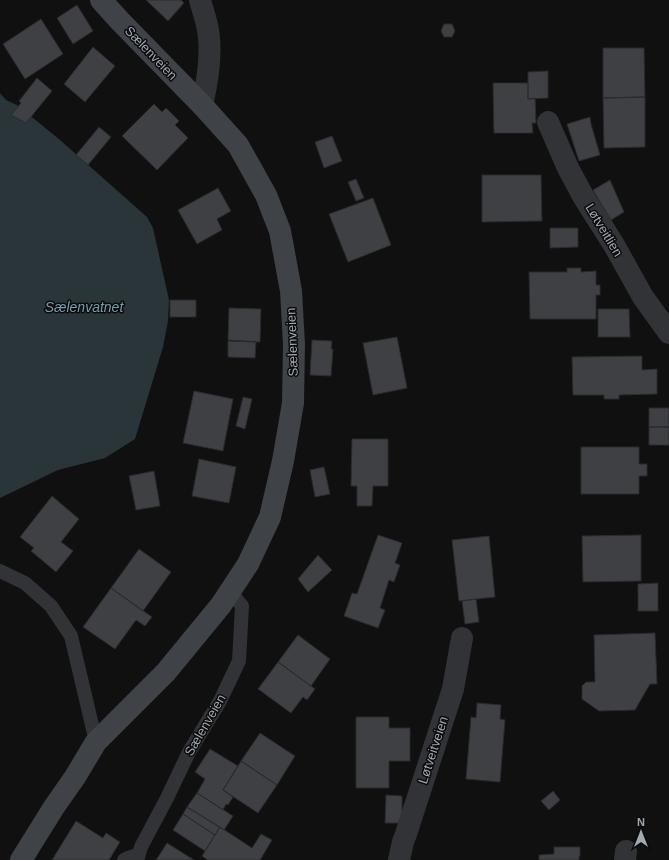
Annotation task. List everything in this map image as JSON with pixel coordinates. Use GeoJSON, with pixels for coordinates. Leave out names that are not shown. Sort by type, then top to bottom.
{"type":"FeatureCollection","features":[{"type":"Feature","properties":{"kind":"street","name":"Sælenveien"},"geometry":{"type":"LineString","coordinates":[[21,860],[54,807],[76,777],[96,742],[166,672],[221,605],[248,564],[270,517],[283,461],[293,403],[294,344],[290,291],[280,230],[266,195],[238,145],[120,22],[101,0]]}},
{"type":"Feature","properties":{"kind":"street"},"geometry":{"type":"LineString","coordinates":[[200,0],[207,22],[209,43],[207,87],[202,106]]}},
{"type":"Feature","properties":{"kind":"street","name":"Løtveitlien"},"geometry":{"type":"LineString","coordinates":[[548,122],[568,168],[584,196],[614,244],[642,297],[669,333]]}},
{"type":"Feature","properties":{"kind":"street","name":"Løtveitveien"},"geometry":{"type":"LineString","coordinates":[[399,860],[403,842],[453,689],[462,638]]}},
{"type":"Feature","properties":{"kind":"lane"},"geometry":{"type":"LineString","coordinates":[[0,571],[25,583],[51,606],[71,636],[96,742]]}},
{"type":"Feature","properties":{"kind":"lane","name":"Sælenveien"},"geometry":{"type":"LineString","coordinates":[[124,860],[138,857],[141,847],[189,752],[220,701],[240,661],[242,606],[230,591]]}},
{"type":"Feature","properties":{"kind":"water","name":"Sælenvatnet"},"geometry":{"type":"Polygon","coordinates":[[[0,93],[6,100],[17,105],[60,140],[147,217],[153,228],[169,300],[168,321],[163,347],[135,439],[105,458],[58,470],[0,498],[0,93]]]}},
{"type":"Feature","properties":{"kind":"building"},"geometry":{"type":"Polygon","coordinates":[[[146,0],[181,0],[184,3],[168,21],[146,0]]]}},
{"type":"Feature","properties":{"kind":"building"},"geometry":{"type":"Polygon","coordinates":[[[77,5],[93,31],[73,44],[57,18],[77,5]]]}},
{"type":"Feature","properties":{"kind":"building"},"geometry":{"type":"Polygon","coordinates":[[[41,19],[63,54],[25,79],[3,44],[41,19]]]}},
{"type":"Feature","properties":{"kind":"building"},"geometry":{"type":"Polygon","coordinates":[[[444,24],[452,24],[455,31],[452,37],[444,37],[441,31],[444,24]]]}},
{"type":"Feature","properties":{"kind":"building"},"geometry":{"type":"Polygon","coordinates":[[[93,47],[115,66],[85,102],[64,84],[93,47]]]}},
{"type":"Feature","properties":{"kind":"building"},"geometry":{"type":"Polygon","coordinates":[[[603,48],[644,48],[645,97],[603,98],[603,48]]]}},
{"type":"Feature","properties":{"kind":"building"},"geometry":{"type":"Polygon","coordinates":[[[548,71],[548,98],[528,99],[528,72],[548,71]]]}},
{"type":"Feature","properties":{"kind":"building"},"geometry":{"type":"Polygon","coordinates":[[[37,78],[52,91],[26,123],[11,115],[21,103],[19,101],[37,78]]]}},
{"type":"Feature","properties":{"kind":"building"},"geometry":{"type":"Polygon","coordinates":[[[493,83],[528,83],[528,99],[535,98],[536,123],[532,123],[533,133],[494,133],[493,83]]]}},
{"type":"Feature","properties":{"kind":"building"},"geometry":{"type":"Polygon","coordinates":[[[645,97],[645,147],[604,148],[603,98],[645,97]]]}},
{"type":"Feature","properties":{"kind":"building"},"geometry":{"type":"Polygon","coordinates":[[[154,104],[162,112],[166,108],[179,121],[175,125],[188,138],[157,170],[122,136],[154,104]]]}},
{"type":"Feature","properties":{"kind":"building"},"geometry":{"type":"Polygon","coordinates":[[[590,117],[600,155],[579,161],[567,124],[590,117]]]}},
{"type":"Feature","properties":{"kind":"building"},"geometry":{"type":"Polygon","coordinates":[[[99,127],[111,137],[88,165],[76,155],[99,127]]]}},
{"type":"Feature","properties":{"kind":"building"},"geometry":{"type":"Polygon","coordinates":[[[332,136],[342,161],[324,168],[315,142],[332,136]]]}},
{"type":"Feature","properties":{"kind":"building"},"geometry":{"type":"Polygon","coordinates":[[[482,175],[541,175],[542,221],[482,222],[482,175]]]}},
{"type":"Feature","properties":{"kind":"building"},"geometry":{"type":"Polygon","coordinates":[[[356,179],[364,198],[356,201],[348,182],[356,179]]]}},
{"type":"Feature","properties":{"kind":"building"},"geometry":{"type":"Polygon","coordinates":[[[610,180],[624,212],[611,220],[593,190],[610,180]]]}},
{"type":"Feature","properties":{"kind":"building"},"geometry":{"type":"Polygon","coordinates":[[[218,188],[231,211],[217,219],[222,230],[197,244],[178,210],[218,188]]]}},
{"type":"Feature","properties":{"kind":"building"},"geometry":{"type":"Polygon","coordinates":[[[373,198],[391,245],[348,262],[329,214],[373,198]]]}},
{"type":"Feature","properties":{"kind":"building"},"geometry":{"type":"Polygon","coordinates":[[[550,228],[578,228],[578,247],[550,248],[550,228]]]}},
{"type":"Feature","properties":{"kind":"building"},"geometry":{"type":"Polygon","coordinates":[[[567,268],[581,268],[581,272],[596,271],[596,285],[600,285],[600,295],[596,295],[596,319],[530,319],[529,272],[567,272],[567,268]]]}},
{"type":"Feature","properties":{"kind":"building"},"geometry":{"type":"Polygon","coordinates":[[[170,300],[196,300],[196,317],[170,317],[170,300]]]}},
{"type":"Feature","properties":{"kind":"building"},"geometry":{"type":"Polygon","coordinates":[[[229,308],[261,309],[260,342],[228,340],[229,308]]]}},
{"type":"Feature","properties":{"kind":"building"},"geometry":{"type":"Polygon","coordinates":[[[598,309],[629,309],[630,337],[598,337],[598,309]]]}},
{"type":"Feature","properties":{"kind":"building"},"geometry":{"type":"Polygon","coordinates":[[[397,337],[407,388],[373,395],[363,343],[397,337]]]}},
{"type":"Feature","properties":{"kind":"building"},"geometry":{"type":"Polygon","coordinates":[[[312,340],[332,341],[331,349],[333,349],[331,376],[310,375],[312,340]]]}},
{"type":"Feature","properties":{"kind":"building"},"geometry":{"type":"Polygon","coordinates":[[[228,341],[256,342],[255,358],[228,357],[228,341]]]}},
{"type":"Feature","properties":{"kind":"building"},"geometry":{"type":"Polygon","coordinates":[[[642,356],[642,370],[657,369],[657,394],[619,395],[619,399],[604,399],[604,395],[573,395],[572,357],[642,356]]]}},
{"type":"Feature","properties":{"kind":"building"},"geometry":{"type":"Polygon","coordinates":[[[194,391],[233,399],[223,451],[183,443],[194,391]]]}},
{"type":"Feature","properties":{"kind":"building"},"geometry":{"type":"Polygon","coordinates":[[[243,397],[252,399],[245,429],[236,426],[243,397]]]}},
{"type":"Feature","properties":{"kind":"building"},"geometry":{"type":"Polygon","coordinates":[[[649,408],[669,408],[669,427],[649,427],[649,408]]]}},
{"type":"Feature","properties":{"kind":"building"},"geometry":{"type":"Polygon","coordinates":[[[649,427],[669,427],[669,445],[649,445],[649,427]]]}},
{"type":"Feature","properties":{"kind":"building"},"geometry":{"type":"Polygon","coordinates":[[[352,439],[388,439],[388,486],[373,486],[372,506],[357,506],[357,486],[351,486],[352,439]]]}},
{"type":"Feature","properties":{"kind":"building"},"geometry":{"type":"Polygon","coordinates":[[[581,447],[639,447],[639,464],[647,464],[647,476],[639,476],[639,494],[581,494],[581,447]]]}},
{"type":"Feature","properties":{"kind":"building"},"geometry":{"type":"Polygon","coordinates":[[[199,459],[236,467],[229,503],[192,496],[199,459]]]}},
{"type":"Feature","properties":{"kind":"building"},"geometry":{"type":"Polygon","coordinates":[[[324,467],[330,494],[315,497],[310,470],[324,467]]]}},
{"type":"Feature","properties":{"kind":"building"},"geometry":{"type":"Polygon","coordinates":[[[154,471],[160,506],[136,510],[129,476],[154,471]]]}},
{"type":"Feature","properties":{"kind":"building"},"geometry":{"type":"Polygon","coordinates":[[[52,496],[79,519],[61,542],[73,551],[56,572],[31,551],[34,548],[20,537],[52,496]]]}},
{"type":"Feature","properties":{"kind":"building"},"geometry":{"type":"Polygon","coordinates":[[[378,535],[402,543],[395,563],[400,565],[394,582],[389,580],[380,608],[385,610],[378,628],[344,616],[352,593],[357,594],[378,535]]]}},
{"type":"Feature","properties":{"kind":"building"},"geometry":{"type":"Polygon","coordinates":[[[641,535],[641,581],[583,582],[582,536],[641,535]]]}},
{"type":"Feature","properties":{"kind":"building"},"geometry":{"type":"Polygon","coordinates":[[[489,536],[495,597],[459,601],[452,540],[489,536]]]}},
{"type":"Feature","properties":{"kind":"building"},"geometry":{"type":"Polygon","coordinates":[[[139,549],[171,572],[143,611],[111,588],[139,549]]]}},
{"type":"Feature","properties":{"kind":"building"},"geometry":{"type":"Polygon","coordinates":[[[318,555],[332,570],[308,592],[298,579],[318,555]]]}},
{"type":"Feature","properties":{"kind":"building"},"geometry":{"type":"Polygon","coordinates":[[[658,583],[658,611],[638,611],[638,584],[658,583]]]}},
{"type":"Feature","properties":{"kind":"building"},"geometry":{"type":"Polygon","coordinates":[[[111,588],[152,617],[145,626],[136,620],[115,649],[83,627],[111,588]]]}},
{"type":"Feature","properties":{"kind":"building"},"geometry":{"type":"Polygon","coordinates":[[[476,599],[479,622],[465,624],[462,601],[476,599]]]}},
{"type":"Feature","properties":{"kind":"building"},"geometry":{"type":"Polygon","coordinates":[[[655,633],[657,684],[650,684],[635,710],[599,711],[582,699],[582,686],[586,682],[595,682],[594,635],[655,633]]]}},
{"type":"Feature","properties":{"kind":"building"},"geometry":{"type":"Polygon","coordinates":[[[298,635],[330,659],[311,686],[278,662],[298,635]]]}},
{"type":"Feature","properties":{"kind":"building"},"geometry":{"type":"Polygon","coordinates":[[[278,662],[315,689],[307,700],[303,697],[291,713],[258,689],[278,662]]]}},
{"type":"Feature","properties":{"kind":"building"},"geometry":{"type":"Polygon","coordinates":[[[477,703],[501,705],[500,719],[505,720],[500,782],[466,779],[471,717],[476,718],[477,703]]]}},
{"type":"Feature","properties":{"kind":"building"},"geometry":{"type":"Polygon","coordinates":[[[356,717],[389,717],[389,728],[410,728],[410,761],[389,761],[389,788],[356,788],[356,717]]]}},
{"type":"Feature","properties":{"kind":"building"},"geometry":{"type":"Polygon","coordinates":[[[260,733],[295,756],[277,785],[241,761],[260,733]]]}},
{"type":"Feature","properties":{"kind":"building"},"geometry":{"type":"Polygon","coordinates":[[[210,749],[238,766],[223,790],[233,797],[228,805],[226,804],[223,810],[197,793],[205,779],[195,772],[210,749]]]}},
{"type":"Feature","properties":{"kind":"building"},"geometry":{"type":"Polygon","coordinates":[[[241,761],[277,785],[258,813],[223,790],[241,761]]]}},
{"type":"Feature","properties":{"kind":"building"},"geometry":{"type":"Polygon","coordinates":[[[553,791],[560,800],[549,810],[541,801],[553,791]]]}},
{"type":"Feature","properties":{"kind":"building"},"geometry":{"type":"Polygon","coordinates":[[[197,793],[233,816],[224,830],[187,807],[197,793]]]}},
{"type":"Feature","properties":{"kind":"building"},"geometry":{"type":"Polygon","coordinates":[[[386,795],[402,796],[402,823],[385,823],[386,795]]]}},
{"type":"Feature","properties":{"kind":"building"},"geometry":{"type":"Polygon","coordinates":[[[187,807],[220,827],[215,835],[183,814],[187,807]]]}},
{"type":"Feature","properties":{"kind":"building"},"geometry":{"type":"Polygon","coordinates":[[[183,814],[215,835],[205,851],[173,830],[183,814]]]}},
{"type":"Feature","properties":{"kind":"building"},"geometry":{"type":"Polygon","coordinates":[[[76,821],[103,838],[106,833],[120,842],[109,860],[52,860],[76,821]]]}},
{"type":"Feature","properties":{"kind":"building"},"geometry":{"type":"Polygon","coordinates":[[[220,827],[252,848],[261,834],[272,840],[260,860],[208,860],[202,856],[220,827]]]}},
{"type":"Feature","properties":{"kind":"building"},"geometry":{"type":"Polygon","coordinates":[[[167,843],[194,860],[156,860],[167,843]]]}},
{"type":"Feature","properties":{"kind":"building"},"geometry":{"type":"Polygon","coordinates":[[[554,847],[580,847],[579,860],[539,860],[539,855],[554,854],[554,847]]]}}]}
